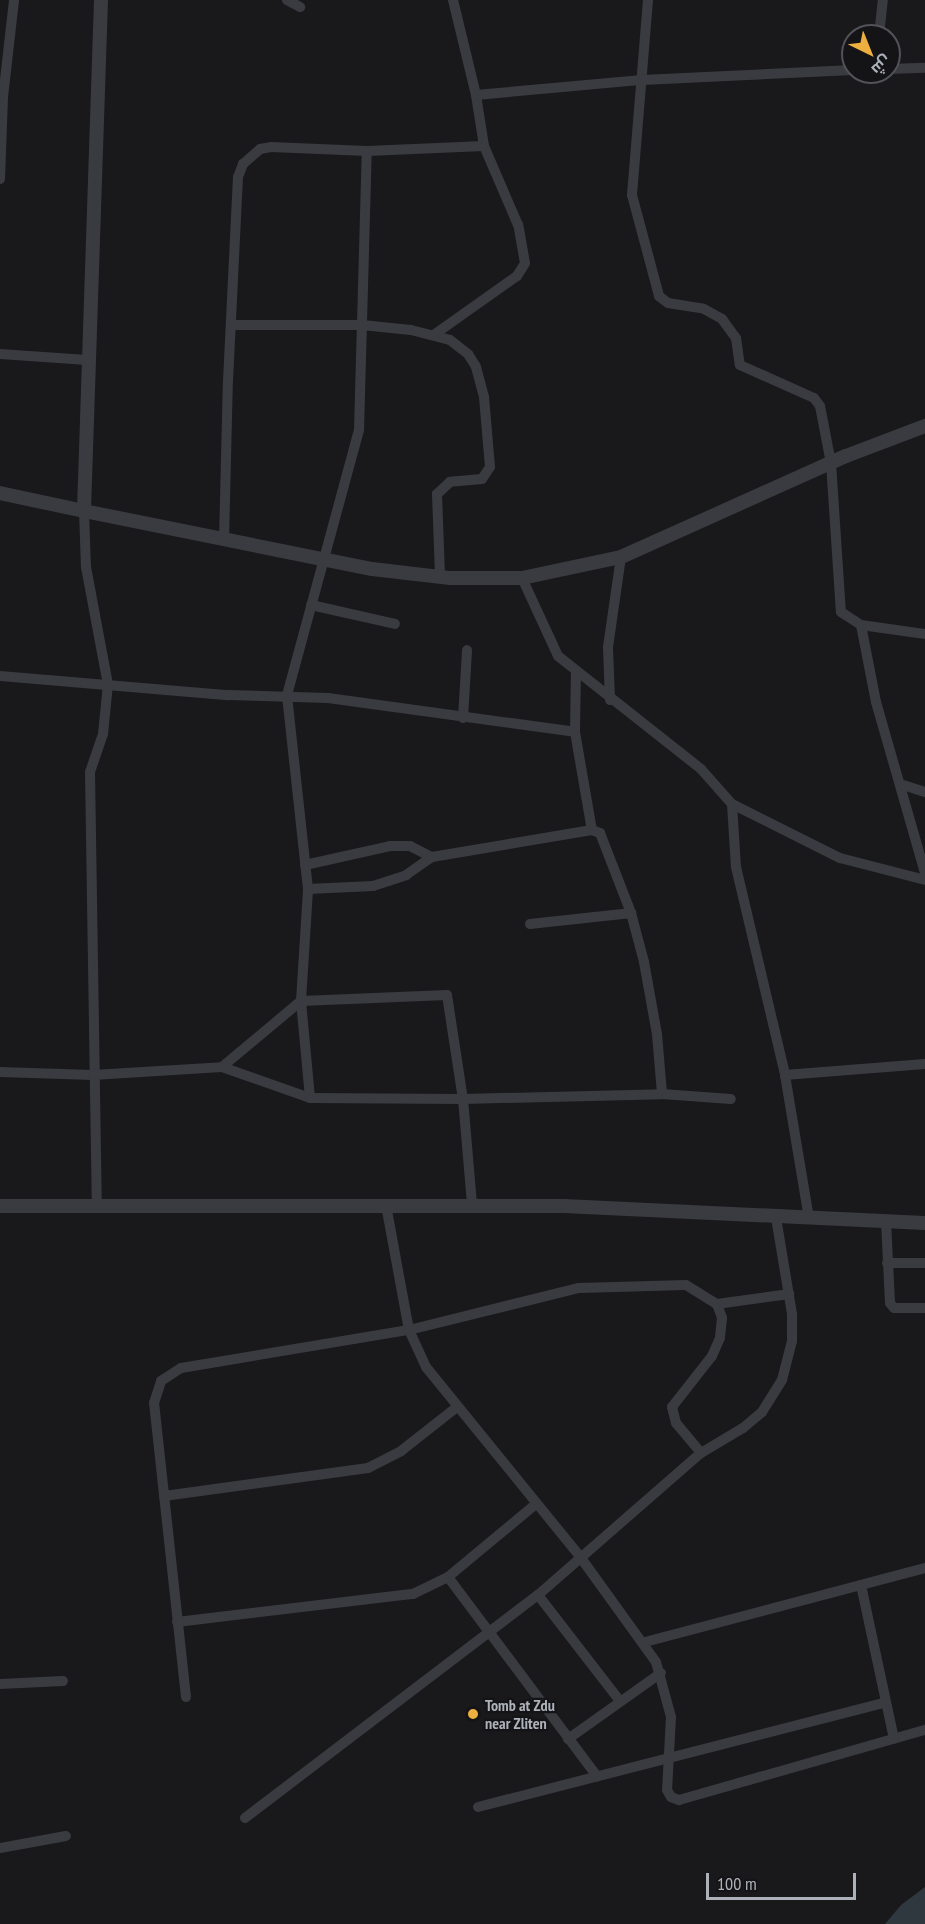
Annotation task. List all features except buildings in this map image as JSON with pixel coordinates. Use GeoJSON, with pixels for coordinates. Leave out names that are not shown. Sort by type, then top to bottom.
{"type":"FeatureCollection","features":[{"type":"Feature","properties":{"kind":"street"},"geometry":{"type":"LineString","coordinates":[[0,179],[2,97],[14,0]]}},
{"type":"Feature","properties":{"kind":"street"},"geometry":{"type":"LineString","coordinates":[[97,1205],[93,1075],[90,772],[103,734],[108,684],[87,577],[84,511],[87,360],[101,0]]}},
{"type":"Feature","properties":{"kind":"street"},"geometry":{"type":"LineString","coordinates":[[287,0],[300,7]]}},
{"type":"Feature","properties":{"kind":"street"},"geometry":{"type":"LineString","coordinates":[[435,334],[517,276],[525,263],[518,225],[484,146],[476,95],[453,0]]}},
{"type":"Feature","properties":{"kind":"street"},"geometry":{"type":"LineString","coordinates":[[648,0],[633,195],[658,296],[668,303],[704,309],[722,320],[736,338],[740,365],[814,398],[820,406],[831,463],[839,605],[847,618],[861,625],[925,634]]}},
{"type":"Feature","properties":{"kind":"street"},"geometry":{"type":"LineString","coordinates":[[880,24],[883,0]]}},
{"type":"Feature","properties":{"kind":"street"},"geometry":{"type":"LineString","coordinates":[[901,69],[925,68]]}},
{"type":"Feature","properties":{"kind":"street"},"geometry":{"type":"LineString","coordinates":[[476,95],[642,80],[841,71]]}},
{"type":"Feature","properties":{"kind":"street"},"geometry":{"type":"LineString","coordinates":[[224,540],[238,177],[243,164],[260,149],[271,147],[367,151],[484,146]]}},
{"type":"Feature","properties":{"kind":"street"},"geometry":{"type":"LineString","coordinates":[[310,1098],[302,1001],[308,889],[287,695],[359,430],[367,151]]}},
{"type":"Feature","properties":{"kind":"street"},"geometry":{"type":"LineString","coordinates":[[232,325],[362,325],[435,334],[468,354],[476,367],[483,398],[490,467],[482,479],[450,482],[437,494],[440,577]]}},
{"type":"Feature","properties":{"kind":"street"},"geometry":{"type":"LineString","coordinates":[[0,354],[87,360]]}},
{"type":"Feature","properties":{"kind":"street"},"geometry":{"type":"LineString","coordinates":[[0,493],[324,560],[440,577],[522,578],[621,557],[831,463],[925,426]]}},
{"type":"Feature","properties":{"kind":"street"},"geometry":{"type":"LineString","coordinates":[[610,700],[608,647],[621,557]]}},
{"type":"Feature","properties":{"kind":"street"},"geometry":{"type":"LineString","coordinates":[[522,578],[544,632],[558,656],[610,700],[701,769],[732,804],[840,858],[925,880]]}},
{"type":"Feature","properties":{"kind":"street"},"geometry":{"type":"LineString","coordinates":[[312,605],[395,624]]}},
{"type":"Feature","properties":{"kind":"street"},"geometry":{"type":"LineString","coordinates":[[861,625],[876,702],[925,873]]}},
{"type":"Feature","properties":{"kind":"street"},"geometry":{"type":"LineString","coordinates":[[463,718],[467,650]]}},
{"type":"Feature","properties":{"kind":"street"},"geometry":{"type":"LineString","coordinates":[[576,671],[575,732],[592,830],[607,842],[631,913],[653,1006],[662,1094]]}},
{"type":"Feature","properties":{"kind":"street"},"geometry":{"type":"LineString","coordinates":[[0,676],[228,694],[287,695],[575,732]]}},
{"type":"Feature","properties":{"kind":"street"},"geometry":{"type":"LineString","coordinates":[[900,784],[925,792]]}},
{"type":"Feature","properties":{"kind":"street"},"geometry":{"type":"LineString","coordinates":[[732,804],[736,867],[785,1075],[809,1218]]}},
{"type":"Feature","properties":{"kind":"street"},"geometry":{"type":"LineString","coordinates":[[308,889],[373,886],[395,880],[432,857],[592,830]]}},
{"type":"Feature","properties":{"kind":"street"},"geometry":{"type":"LineString","coordinates":[[305,865],[390,846],[410,846],[432,857]]}},
{"type":"Feature","properties":{"kind":"street"},"geometry":{"type":"LineString","coordinates":[[530,924],[631,913]]}},
{"type":"Feature","properties":{"kind":"street"},"geometry":{"type":"LineString","coordinates":[[222,1067],[302,1001],[447,995],[463,1099],[472,1205]]}},
{"type":"Feature","properties":{"kind":"street"},"geometry":{"type":"LineString","coordinates":[[785,1075],[925,1064]]}},
{"type":"Feature","properties":{"kind":"street"},"geometry":{"type":"LineString","coordinates":[[0,1072],[93,1075],[222,1067],[310,1098],[463,1099],[662,1094],[731,1099]]}},
{"type":"Feature","properties":{"kind":"street"},"geometry":{"type":"LineString","coordinates":[[386,1205],[409,1330],[426,1367],[645,1642],[661,1673],[671,1717],[671,1757],[667,1790],[671,1797],[679,1800],[925,1730]]}},
{"type":"Feature","properties":{"kind":"street"},"geometry":{"type":"LineString","coordinates":[[0,1206],[472,1205],[925,1223]]}},
{"type":"Feature","properties":{"kind":"street"},"geometry":{"type":"LineString","coordinates":[[245,1818],[538,1595],[701,1453],[753,1421],[776,1391],[792,1341],[789,1294],[776,1217]]}},
{"type":"Feature","properties":{"kind":"street"},"geometry":{"type":"LineString","coordinates":[[886,1221],[891,1306],[925,1308]]}},
{"type":"Feature","properties":{"kind":"street"},"geometry":{"type":"LineString","coordinates":[[887,1263],[925,1263]]}},
{"type":"Feature","properties":{"kind":"street"},"geometry":{"type":"LineString","coordinates":[[186,1697],[154,1403],[162,1381],[170,1373],[181,1368],[409,1330],[579,1288],[686,1285],[717,1304],[722,1318],[720,1338],[703,1370],[676,1397],[672,1407],[676,1423],[701,1453]]}},
{"type":"Feature","properties":{"kind":"street"},"geometry":{"type":"LineString","coordinates":[[717,1304],[789,1294]]}},
{"type":"Feature","properties":{"kind":"street"},"geometry":{"type":"LineString","coordinates":[[164,1496],[368,1468],[401,1451],[457,1407]]}},
{"type":"Feature","properties":{"kind":"street"},"geometry":{"type":"LineString","coordinates":[[177,1622],[402,1597],[448,1576],[536,1504]]}},
{"type":"Feature","properties":{"kind":"street"},"geometry":{"type":"LineString","coordinates":[[645,1642],[925,1568]]}},
{"type":"Feature","properties":{"kind":"street"},"geometry":{"type":"LineString","coordinates":[[448,1576],[488,1634],[597,1776]]}},
{"type":"Feature","properties":{"kind":"street"},"geometry":{"type":"LineString","coordinates":[[861,1585],[894,1739]]}},
{"type":"Feature","properties":{"kind":"street"},"geometry":{"type":"LineString","coordinates":[[538,1595],[620,1701]]}},
{"type":"Feature","properties":{"kind":"street"},"geometry":{"type":"LineString","coordinates":[[568,1739],[661,1673]]}},
{"type":"Feature","properties":{"kind":"street"},"geometry":{"type":"LineString","coordinates":[[0,1684],[63,1680]]}},
{"type":"Feature","properties":{"kind":"street"},"geometry":{"type":"LineString","coordinates":[[478,1807],[886,1702]]}},
{"type":"Feature","properties":{"kind":"street"},"geometry":{"type":"LineString","coordinates":[[0,1848],[66,1836]]}},
{"type":"Feature","properties":{"kind":"shaded area"},"geometry":{"type":"Polygon","coordinates":[[[925,1887],[925,1924],[885,1924],[901,1905],[925,1887]]]}},
{"type":"Feature","properties":{"kind":"place","name":"Tomb at Zdu near Zliten"},"geometry":{"type":"Point","coordinates":[473,1714]}}]}
